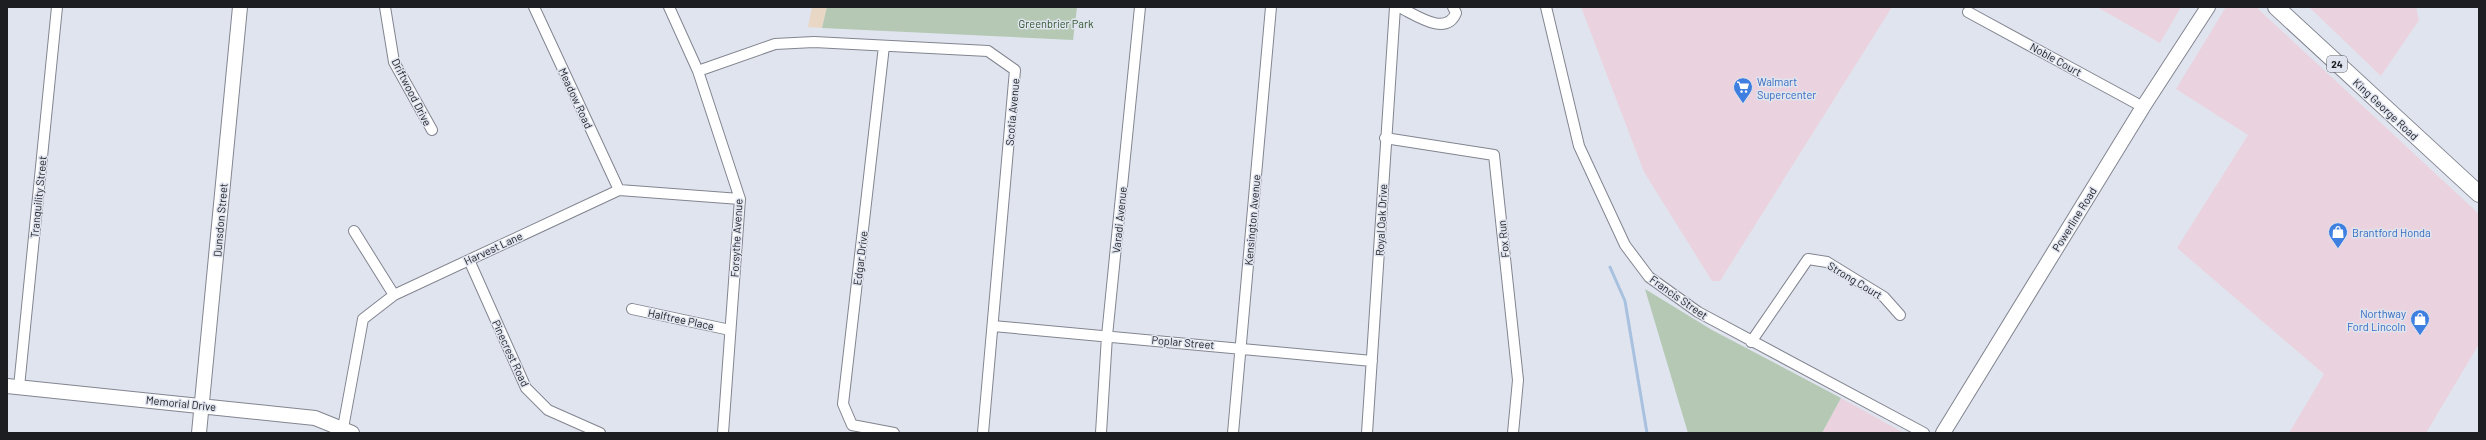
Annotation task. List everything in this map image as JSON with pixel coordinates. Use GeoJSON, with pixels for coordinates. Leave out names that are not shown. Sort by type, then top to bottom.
{"type":"FeatureCollection","features":[{"type":"Feature","properties":{"kind":"main road","name":"Dunsdon Street"},"geometry":{"type":"LineString","coordinates":[[200,433],[240,7]]}},
{"type":"Feature","properties":{"kind":"main road","name":"Powerline Road"},"geometry":{"type":"LineString","coordinates":[[1943,433],[2143,107],[2208,7]]}},
{"type":"Feature","properties":{"kind":"main road","name":"King George Road"},"geometry":{"type":"LineString","coordinates":[[2276,7],[2479,194]]}},
{"type":"Feature","properties":{"kind":"main road","name":"Memorial Drive"},"geometry":{"type":"LineString","coordinates":[[13,387],[202,405],[315,418],[348,431]]}},
{"type":"Feature","properties":{"kind":"street","name":"Tranquility Street"},"geometry":{"type":"LineString","coordinates":[[13,387],[57,7]]}},
{"type":"Feature","properties":{"kind":"street","name":"Driftwood Drive"},"geometry":{"type":"LineString","coordinates":[[385,7],[394,62],[432,130]]}},
{"type":"Feature","properties":{"kind":"street","name":"Meadow Road"},"geometry":{"type":"LineString","coordinates":[[534,7],[618,190]]}},
{"type":"Feature","properties":{"kind":"street","name":"Forsythe Avenue"},"geometry":{"type":"LineString","coordinates":[[669,7],[698,71],[740,199],[723,433]]}},
{"type":"Feature","properties":{"kind":"street","name":"Varadi Avenue"},"geometry":{"type":"LineString","coordinates":[[1101,433],[1107,336],[1140,7]]}},
{"type":"Feature","properties":{"kind":"street","name":"Kensington Avenue"},"geometry":{"type":"LineString","coordinates":[[1233,433],[1271,7]]}},
{"type":"Feature","properties":{"kind":"street","name":"Royal Oak Drive"},"geometry":{"type":"LineString","coordinates":[[1367,433],[1385,138],[1395,7]]}},
{"type":"Feature","properties":{"kind":"street"},"geometry":{"type":"LineString","coordinates":[[1399,7],[1435,24],[1446,25],[1452,21],[1456,13],[1453,7]]}},
{"type":"Feature","properties":{"kind":"street","name":"Francis Street"},"geometry":{"type":"LineString","coordinates":[[1546,7],[1579,146],[1625,245],[1650,277],[1698,312],[1751,342],[1924,433]]}},
{"type":"Feature","properties":{"kind":"street","name":"Noble Court"},"geometry":{"type":"LineString","coordinates":[[1968,12],[2143,107]]}},
{"type":"Feature","properties":{"kind":"street","name":"Scotia Avenue"},"geometry":{"type":"LineString","coordinates":[[698,71],[775,44],[814,42],[988,51],[1015,70],[983,433]]}},
{"type":"Feature","properties":{"kind":"street","name":"Edgar Drive"},"geometry":{"type":"LineString","coordinates":[[884,46],[843,404],[852,425],[894,433]]}},
{"type":"Feature","properties":{"kind":"street","name":"Fox Run"},"geometry":{"type":"LineString","coordinates":[[1385,138],[1494,155],[1518,380],[1512,433]]}},
{"type":"Feature","properties":{"kind":"street","name":"Harvest Lane"},"geometry":{"type":"LineString","coordinates":[[348,431],[363,319],[394,295],[618,190],[740,199]]}},
{"type":"Feature","properties":{"kind":"street"},"geometry":{"type":"LineString","coordinates":[[354,232],[394,295]]}},
{"type":"Feature","properties":{"kind":"street","name":"Strong Court"},"geometry":{"type":"LineString","coordinates":[[1751,342],[1808,259],[1827,262],[1884,297],[1900,315]]}},
{"type":"Feature","properties":{"kind":"street","name":"Pinecrest Road"},"geometry":{"type":"LineString","coordinates":[[469,260],[526,388],[548,410],[600,433]]}},
{"type":"Feature","properties":{"kind":"street","name":"Halftree Place"},"geometry":{"type":"LineString","coordinates":[[632,309],[730,330]]}},
{"type":"Feature","properties":{"kind":"street","name":"Poplar Street"},"geometry":{"type":"LineString","coordinates":[[993,326],[1372,361]]}},
{"type":"Feature","properties":{"kind":"shaded area"},"geometry":{"type":"Polygon","coordinates":[[[812,7],[827,7],[822,28],[808,27],[812,7]]]}},
{"type":"Feature","properties":{"kind":"shaded area"},"geometry":{"type":"Polygon","coordinates":[[[1581,7],[1892,7],[1720,281],[1712,281],[1644,172],[1581,7]]]}},
{"type":"Feature","properties":{"kind":"shaded area"},"geometry":{"type":"Polygon","coordinates":[[[2097,7],[2181,7],[2160,43],[2097,7]]]}},
{"type":"Feature","properties":{"kind":"shaded area"},"geometry":{"type":"Polygon","coordinates":[[[2226,7],[2256,7],[2479,214],[2479,344],[2426,433],[2289,433],[2324,374],[2177,248],[2248,135],[2176,89],[2226,7]]]}},
{"type":"Feature","properties":{"kind":"shaded area"},"geometry":{"type":"Polygon","coordinates":[[[2309,7],[2416,7],[2419,20],[2381,76],[2309,7]]]}},
{"type":"Feature","properties":{"kind":"shaded area"},"geometry":{"type":"Polygon","coordinates":[[[1841,398],[1904,433],[1822,433],[1841,398]]]}},
{"type":"Feature","properties":{"kind":"green space","name":"Greenbrier Park"},"geometry":{"type":"Polygon","coordinates":[[[827,7],[1077,7],[1073,40],[822,28],[827,7]]]}},
{"type":"Feature","properties":{"kind":"green space"},"geometry":{"type":"Polygon","coordinates":[[[1645,289],[1712,330],[1841,398],[1822,433],[1688,433],[1645,289]]]}},
{"type":"Feature","properties":{"kind":"waterway"},"geometry":{"type":"LineString","coordinates":[[1610,267],[1625,301],[1647,433]]}},
{"type":"Feature","properties":{"kind":"place","name":"Walmart Supercenter"},"geometry":{"type":"Point","coordinates":[1743,104]}},
{"type":"Feature","properties":{"kind":"place","name":"Brantford Honda"},"geometry":{"type":"Point","coordinates":[2338,249]}},
{"type":"Feature","properties":{"kind":"place","name":"Northway Ford Lincoln"},"geometry":{"type":"Point","coordinates":[2420,336]}}]}
